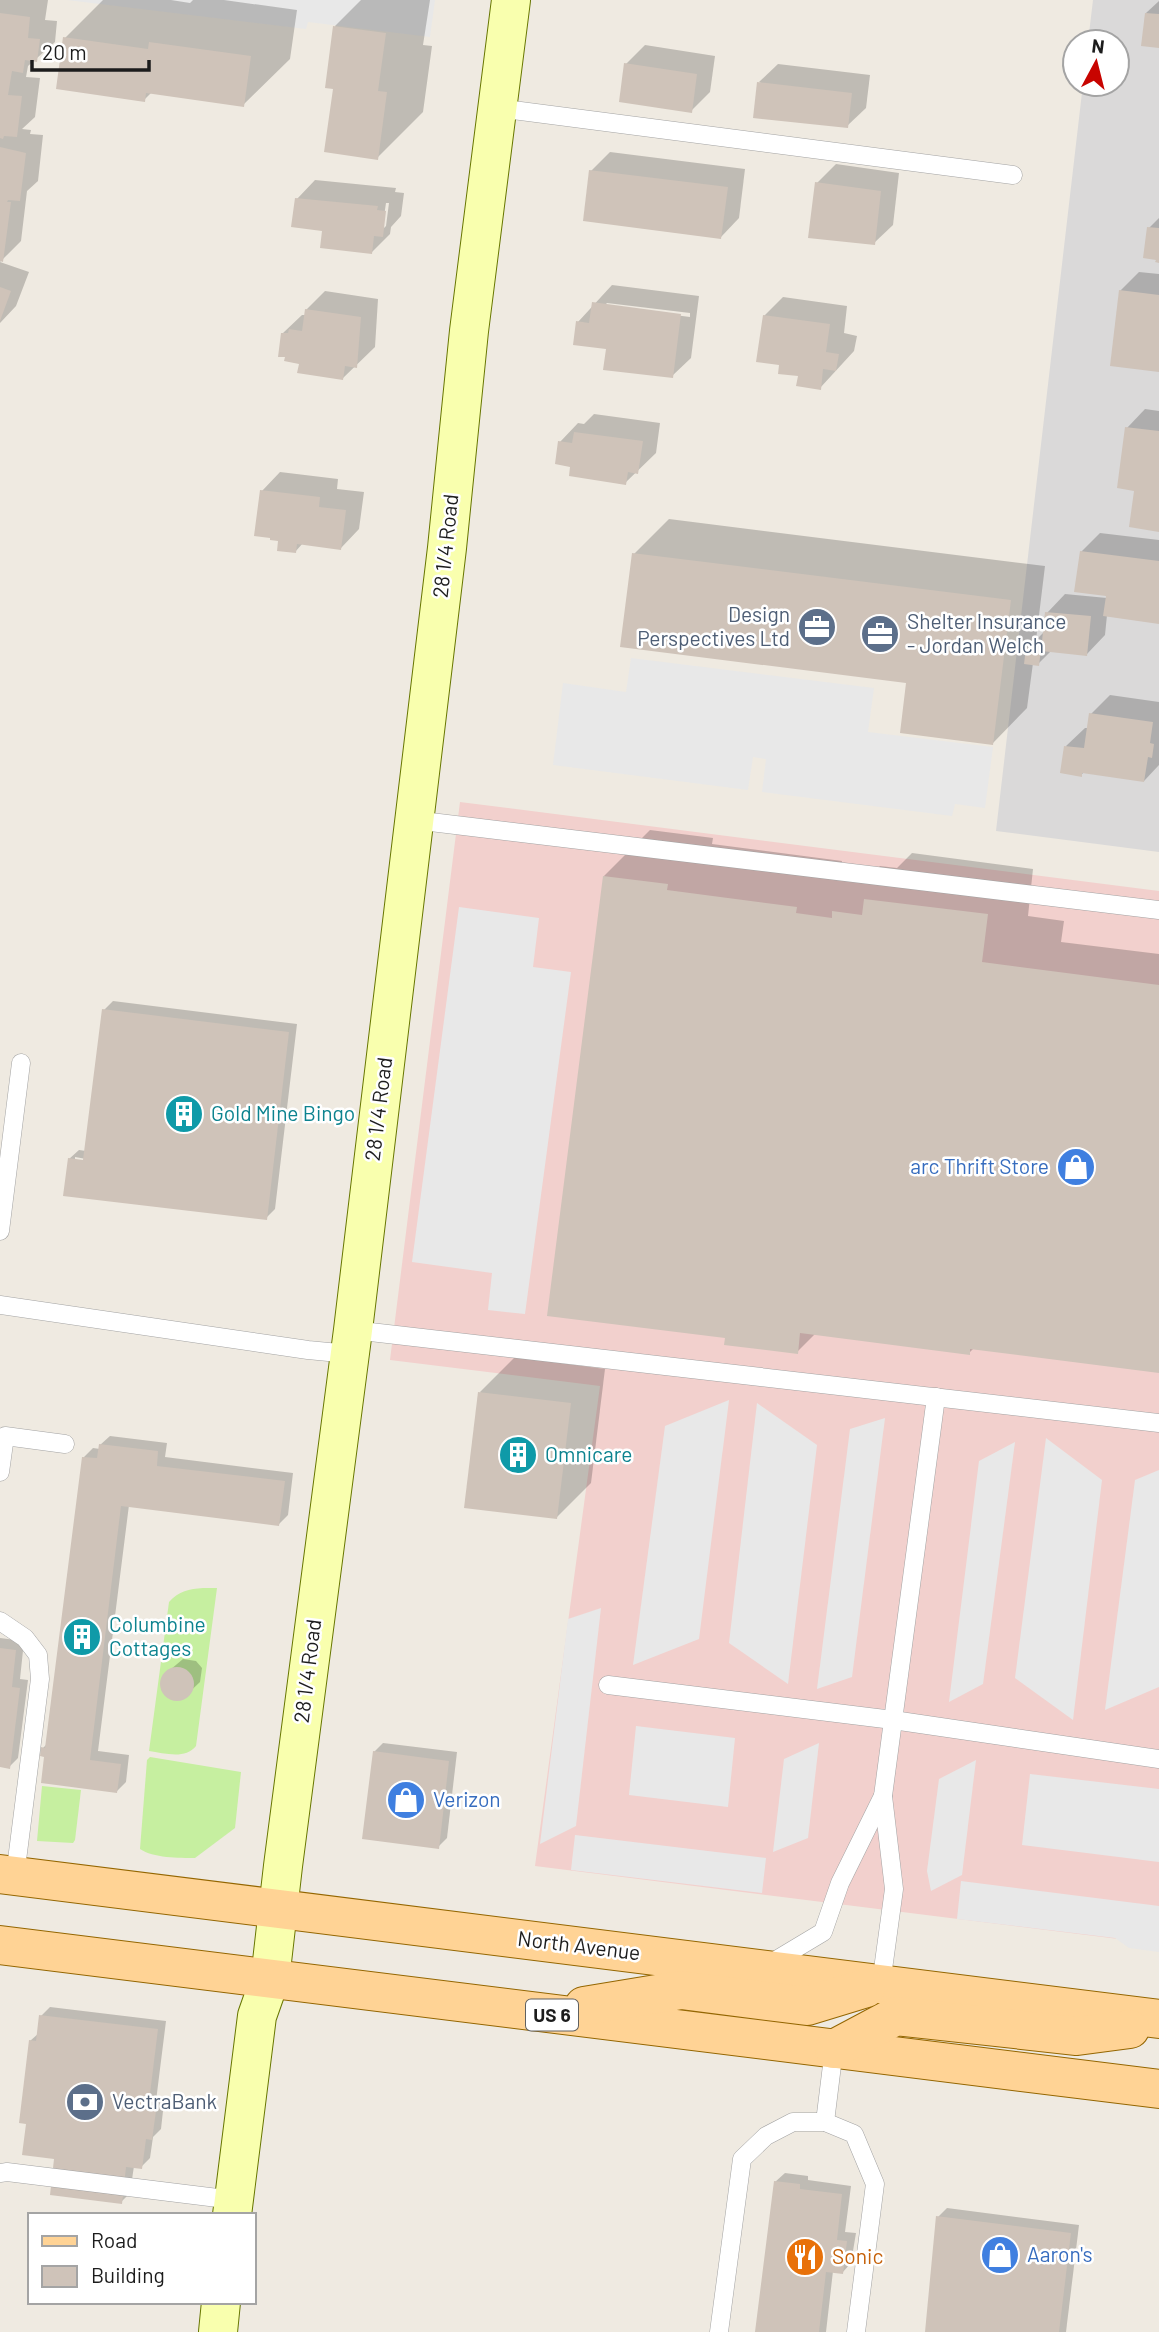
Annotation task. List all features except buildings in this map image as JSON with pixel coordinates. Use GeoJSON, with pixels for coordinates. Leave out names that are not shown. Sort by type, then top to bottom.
{"type":"FeatureCollection","features":[{"type":"Feature","properties":{"kind":"main road","name":"North Avenue"},"geometry":{"type":"LineString","coordinates":[[7,1875],[1159,2019]]}},
{"type":"Feature","properties":{"kind":"main road","name":"US 6"},"geometry":{"type":"LineString","coordinates":[[0,1945],[1159,2089]]}},
{"type":"Feature","properties":{"kind":"main road"},"geometry":{"type":"LineString","coordinates":[[541,2013],[681,1990],[807,2006],[881,1984]]}},
{"type":"Feature","properties":{"kind":"main road"},"geometry":{"type":"LineString","coordinates":[[834,2049],[896,2016],[1077,2036],[1159,2025]]}},
{"type":"Feature","properties":{"kind":"street","name":"28 1/4 Road"},"geometry":{"type":"LineString","coordinates":[[233,2208],[257,2016],[270,1979],[351,1342],[447,548],[469,331],[511,0]]}},
{"type":"Feature","properties":{"kind":"street"},"geometry":{"type":"LineString","coordinates":[[218,2332],[222,2304]]}},
{"type":"Feature","properties":{"kind":"lane"},"geometry":{"type":"LineString","coordinates":[[498,108],[1013,175]]}},
{"type":"Feature","properties":{"kind":"lane"},"geometry":{"type":"LineString","coordinates":[[414,820],[1159,909]]}},
{"type":"Feature","properties":{"kind":"lane"},"geometry":{"type":"LineString","coordinates":[[0,1231],[21,1063]]}},
{"type":"Feature","properties":{"kind":"lane"},"geometry":{"type":"LineString","coordinates":[[0,1305],[308,1350],[351,1342],[936,1397],[1159,1423]]}},
{"type":"Feature","properties":{"kind":"lane"},"geometry":{"type":"LineString","coordinates":[[881,1984],[894,1889],[883,1796],[936,1397]]}},
{"type":"Feature","properties":{"kind":"lane"},"geometry":{"type":"LineString","coordinates":[[0,1472],[5,1436],[65,1444]]}},
{"type":"Feature","properties":{"kind":"lane"},"geometry":{"type":"LineString","coordinates":[[0,1620],[25,1638],[38,1655],[40,1679],[7,1875]]}},
{"type":"Feature","properties":{"kind":"lane"},"geometry":{"type":"LineString","coordinates":[[608,1685],[893,1720],[1159,1759]]}},
{"type":"Feature","properties":{"kind":"lane"},"geometry":{"type":"LineString","coordinates":[[761,1969],[823,1932],[840,1883],[883,1796]]}},
{"type":"Feature","properties":{"kind":"lane"},"geometry":{"type":"LineString","coordinates":[[825,2122],[834,2049]]}},
{"type":"Feature","properties":{"kind":"lane"},"geometry":{"type":"LineString","coordinates":[[719,2332],[742,2160],[765,2136],[793,2122],[825,2122],[854,2134],[875,2184],[856,2332]]}},
{"type":"Feature","properties":{"kind":"lane"},"geometry":{"type":"LineString","coordinates":[[0,2173],[233,2208]]}},
{"type":"Feature","properties":{"kind":"shaded area"},"geometry":{"type":"Polygon","coordinates":[[[67,0],[435,0],[430,37],[308,22],[306,29],[67,0]]]}},
{"type":"Feature","properties":{"kind":"shaded area"},"geometry":{"type":"Polygon","coordinates":[[[1093,0],[1159,0],[1159,852],[996,831],[1081,98],[1131,98],[1131,28],[1090,28],[1093,0]]]}},
{"type":"Feature","properties":{"kind":"shaded area"},"geometry":{"type":"Polygon","coordinates":[[[631,658],[874,688],[868,732],[993,747],[985,808],[955,804],[952,816],[762,792],[766,759],[753,757],[748,790],[553,765],[563,683],[626,692],[631,658]]]}},
{"type":"Feature","properties":{"kind":"shaded area"},"geometry":{"type":"Polygon","coordinates":[[[460,802],[1159,891],[1159,1944],[535,1866],[600,1386],[390,1360],[460,802]]]}},
{"type":"Feature","properties":{"kind":"shaded area"},"geometry":{"type":"Polygon","coordinates":[[[459,907],[539,918],[533,967],[571,972],[525,1314],[488,1310],[492,1273],[412,1262],[459,907]]]}},
{"type":"Feature","properties":{"kind":"shaded area"},"geometry":{"type":"Polygon","coordinates":[[[729,1400],[699,1639],[633,1665],[665,1426],[729,1400]]]}},
{"type":"Feature","properties":{"kind":"shaded area"},"geometry":{"type":"Polygon","coordinates":[[[757,1403],[817,1445],[788,1684],[729,1643],[757,1403]]]}},
{"type":"Feature","properties":{"kind":"shaded area"},"geometry":{"type":"Polygon","coordinates":[[[885,1418],[852,1677],[817,1689],[850,1429],[885,1418]]]}},
{"type":"Feature","properties":{"kind":"shaded area"},"geometry":{"type":"Polygon","coordinates":[[[1046,1438],[1102,1480],[1073,1720],[1015,1678],[1046,1438]]]}},
{"type":"Feature","properties":{"kind":"shaded area"},"geometry":{"type":"Polygon","coordinates":[[[1015,1442],[983,1684],[949,1702],[979,1461],[1015,1442]]]}},
{"type":"Feature","properties":{"kind":"shaded area"},"geometry":{"type":"Polygon","coordinates":[[[1159,1470],[1159,1687],[1105,1710],[1135,1480],[1159,1470]]]}},
{"type":"Feature","properties":{"kind":"shaded area"},"geometry":{"type":"Polygon","coordinates":[[[601,1608],[576,1826],[540,1844],[568,1619],[601,1608]]]}},
{"type":"Feature","properties":{"kind":"shaded area"},"geometry":{"type":"Polygon","coordinates":[[[636,1726],[735,1738],[728,1807],[629,1795],[636,1726]]]}},
{"type":"Feature","properties":{"kind":"shaded area"},"geometry":{"type":"Polygon","coordinates":[[[819,1743],[808,1838],[773,1852],[784,1759],[819,1743]]]}},
{"type":"Feature","properties":{"kind":"shaded area"},"geometry":{"type":"Polygon","coordinates":[[[976,1760],[962,1875],[931,1891],[927,1871],[939,1779],[976,1760]]]}},
{"type":"Feature","properties":{"kind":"shaded area"},"geometry":{"type":"Polygon","coordinates":[[[1030,1774],[1159,1789],[1159,1862],[1022,1845],[1030,1774]]]}},
{"type":"Feature","properties":{"kind":"shaded area"},"geometry":{"type":"Polygon","coordinates":[[[575,1835],[766,1858],[762,1893],[571,1870],[575,1835]]]}},
{"type":"Feature","properties":{"kind":"shaded area"},"geometry":{"type":"Polygon","coordinates":[[[961,1881],[1159,1906],[1159,1952],[1129,1948],[1115,1938],[957,1919],[961,1881]]]}},
{"type":"Feature","properties":{"kind":"green space"},"geometry":{"type":"Polygon","coordinates":[[[217,1588],[196,1746],[180,1754],[149,1751],[169,1602],[184,1591],[217,1588]]]}},
{"type":"Feature","properties":{"kind":"green space"},"geometry":{"type":"Polygon","coordinates":[[[150,1757],[241,1772],[235,1828],[195,1858],[159,1856],[140,1849],[147,1760],[150,1757]]]}},
{"type":"Feature","properties":{"kind":"green space"},"geometry":{"type":"Polygon","coordinates":[[[42,1786],[81,1790],[73,1843],[37,1841],[42,1786]]]}},
{"type":"Feature","properties":{"kind":"place","name":"Design Perspectives Ltd"},"geometry":{"type":"Point","coordinates":[817,627]}},
{"type":"Feature","properties":{"kind":"place","name":"Shelter Insurance - Jordan Welch"},"geometry":{"type":"Point","coordinates":[880,634]}},
{"type":"Feature","properties":{"kind":"place","name":"Gold Mine Bingo"},"geometry":{"type":"Point","coordinates":[184,1114]}},
{"type":"Feature","properties":{"kind":"place","name":"arc Thrift Store"},"geometry":{"type":"Point","coordinates":[1076,1167]}},
{"type":"Feature","properties":{"kind":"place","name":"Omnicare"},"geometry":{"type":"Point","coordinates":[518,1455]}},
{"type":"Feature","properties":{"kind":"place","name":"Columbine Cottages"},"geometry":{"type":"Point","coordinates":[82,1637]}},
{"type":"Feature","properties":{"kind":"place","name":"Verizon"},"geometry":{"type":"Point","coordinates":[406,1800]}},
{"type":"Feature","properties":{"kind":"place","name":"VectraBank"},"geometry":{"type":"Point","coordinates":[85,2102]}},
{"type":"Feature","properties":{"kind":"place","name":"Aaron's"},"geometry":{"type":"Point","coordinates":[1000,2255]}},
{"type":"Feature","properties":{"kind":"place","name":"Sonic"},"geometry":{"type":"Point","coordinates":[805,2257]}}]}
